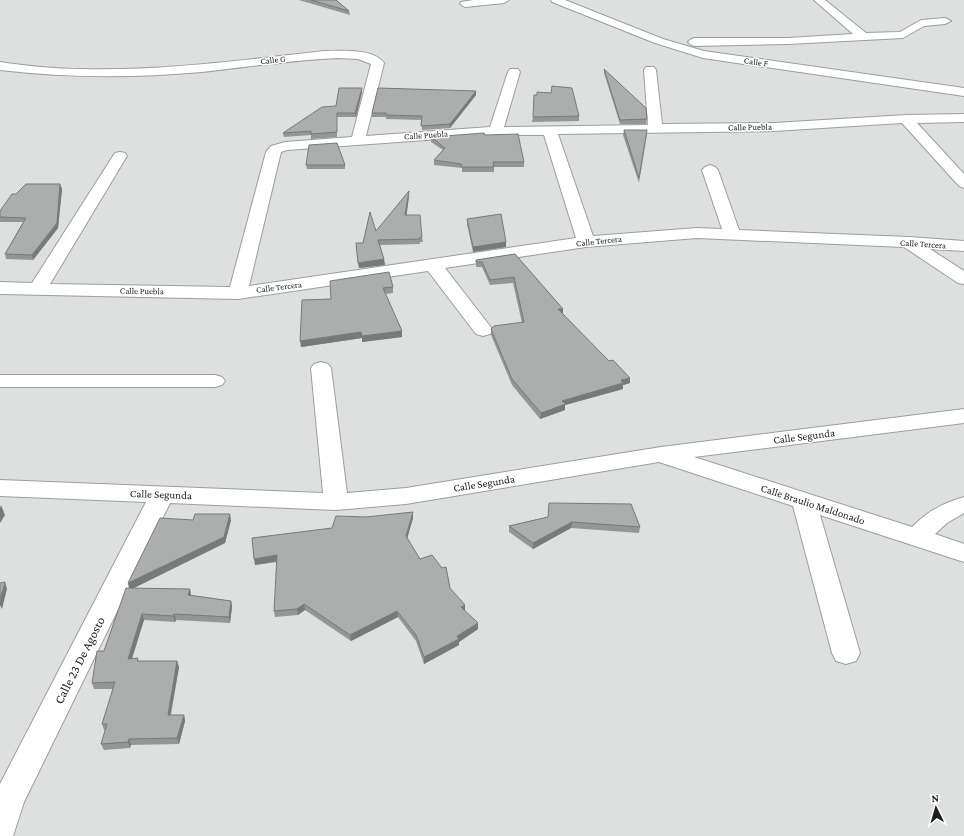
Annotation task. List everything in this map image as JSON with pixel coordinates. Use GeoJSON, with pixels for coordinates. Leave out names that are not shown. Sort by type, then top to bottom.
{"type":"FeatureCollection","features":[{"type":"Feature","properties":{"kind":"street"},"geometry":{"type":"LineString","coordinates":[[465,4],[504,0]]}},
{"type":"Feature","properties":{"kind":"street","name":"Calle F"},"geometry":{"type":"LineString","coordinates":[[556,0],[659,41],[724,58],[964,92]]}},
{"type":"Feature","properties":{"kind":"street"},"geometry":{"type":"LineString","coordinates":[[819,0],[863,37]]}},
{"type":"Feature","properties":{"kind":"street"},"geometry":{"type":"LineString","coordinates":[[659,41],[788,41],[903,35],[921,22],[945,21]]}},
{"type":"Feature","properties":{"kind":"street","name":"Calle G"},"geometry":{"type":"LineString","coordinates":[[0,66],[30,71],[88,73],[163,72],[324,55],[348,54],[368,57],[378,63],[358,140]]}},
{"type":"Feature","properties":{"kind":"street"},"geometry":{"type":"LineString","coordinates":[[650,70],[655,128]]}},
{"type":"Feature","properties":{"kind":"street"},"geometry":{"type":"LineString","coordinates":[[496,131],[514,72]]}},
{"type":"Feature","properties":{"kind":"street","name":"Calle Puebla"},"geometry":{"type":"LineString","coordinates":[[0,288],[238,293],[273,152],[276,149],[285,146],[496,131],[774,127],[906,119],[964,118]]}},
{"type":"Feature","properties":{"kind":"street"},"geometry":{"type":"LineString","coordinates":[[906,119],[964,183]]}},
{"type":"Feature","properties":{"kind":"street"},"geometry":{"type":"LineString","coordinates":[[550,130],[586,242]]}},
{"type":"Feature","properties":{"kind":"street"},"geometry":{"type":"LineString","coordinates":[[37,289],[120,156]]}},
{"type":"Feature","properties":{"kind":"street"},"geometry":{"type":"LineString","coordinates":[[710,170],[732,234]]}},
{"type":"Feature","properties":{"kind":"street","name":"Calle Tercera"},"geometry":{"type":"LineString","coordinates":[[238,293],[586,242],[689,234],[732,234],[964,246]]}},
{"type":"Feature","properties":{"kind":"street"},"geometry":{"type":"LineString","coordinates":[[909,242],[964,279]]}},
{"type":"Feature","properties":{"kind":"street"},"geometry":{"type":"LineString","coordinates":[[433,265],[483,330]]}},
{"type":"Feature","properties":{"kind":"street"},"geometry":{"type":"LineString","coordinates":[[322,368],[336,502]]}},
{"type":"Feature","properties":{"kind":"street"},"geometry":{"type":"LineString","coordinates":[[0,381],[215,381]]}},
{"type":"Feature","properties":{"kind":"street","name":"Calle Segunda"},"geometry":{"type":"LineString","coordinates":[[0,488],[336,502],[406,496],[661,454],[964,416]]}},
{"type":"Feature","properties":{"kind":"street","name":"Calle Braulio Maldonado"},"geometry":{"type":"LineString","coordinates":[[661,454],[964,553]]}},
{"type":"Feature","properties":{"kind":"street","name":"Calle 23 De Agosto"},"geometry":{"type":"LineString","coordinates":[[2,810],[162,494]]}},
{"type":"Feature","properties":{"kind":"street"},"geometry":{"type":"LineString","coordinates":[[804,501],[846,653]]}},
{"type":"Feature","properties":{"kind":"street"},"geometry":{"type":"LineString","coordinates":[[917,538],[928,524],[941,514],[958,506],[964,505]]}},
{"type":"Feature","properties":{"kind":"building"},"geometry":{"type":"Polygon","coordinates":[[[311,0],[336,0],[349,11],[311,0]]]}},
{"type":"Feature","properties":{"kind":"building"},"geometry":{"type":"Polygon","coordinates":[[[604,69],[646,108],[647,119],[620,120],[604,69]]]}},
{"type":"Feature","properties":{"kind":"building"},"geometry":{"type":"Polygon","coordinates":[[[552,86],[572,88],[579,116],[533,117],[534,95],[537,95],[537,92],[551,93],[552,86]]]}},
{"type":"Feature","properties":{"kind":"building"},"geometry":{"type":"Polygon","coordinates":[[[339,88],[362,88],[355,113],[337,113],[337,132],[311,134],[311,131],[283,133],[322,107],[336,106],[339,88]]]}},
{"type":"Feature","properties":{"kind":"building"},"geometry":{"type":"Polygon","coordinates":[[[378,88],[476,91],[450,124],[421,126],[422,116],[372,113],[378,88]]]}},
{"type":"Feature","properties":{"kind":"building"},"geometry":{"type":"Polygon","coordinates":[[[624,130],[647,130],[639,178],[624,130]]]}},
{"type":"Feature","properties":{"kind":"building"},"geometry":{"type":"Polygon","coordinates":[[[484,133],[485,135],[518,134],[524,162],[493,162],[494,167],[462,167],[461,164],[434,160],[445,148],[431,137],[484,133]]]}},
{"type":"Feature","properties":{"kind":"building"},"geometry":{"type":"Polygon","coordinates":[[[337,143],[345,165],[306,165],[309,145],[337,143]]]}},
{"type":"Feature","properties":{"kind":"building"},"geometry":{"type":"Polygon","coordinates":[[[26,184],[60,184],[57,223],[32,255],[5,254],[26,218],[0,217],[0,211],[12,194],[16,194],[26,184]]]}},
{"type":"Feature","properties":{"kind":"building"},"geometry":{"type":"Polygon","coordinates":[[[409,191],[405,215],[420,215],[422,237],[420,237],[420,239],[378,240],[384,259],[358,263],[356,243],[363,243],[370,212],[376,231],[409,191]]]}},
{"type":"Feature","properties":{"kind":"building"},"geometry":{"type":"Polygon","coordinates":[[[501,214],[506,242],[473,247],[467,219],[501,214]]]}},
{"type":"Feature","properties":{"kind":"building"},"geometry":{"type":"Polygon","coordinates":[[[515,254],[563,309],[558,309],[609,361],[613,360],[630,378],[621,380],[623,383],[562,401],[566,404],[541,413],[512,379],[491,329],[494,326],[524,322],[514,277],[490,280],[482,262],[476,262],[476,260],[515,254]]]}},
{"type":"Feature","properties":{"kind":"building"},"geometry":{"type":"Polygon","coordinates":[[[389,272],[393,287],[383,288],[402,331],[362,336],[361,332],[300,341],[302,300],[331,299],[330,281],[389,272]]]}},
{"type":"Feature","properties":{"kind":"building"},"geometry":{"type":"Polygon","coordinates":[[[549,503],[631,504],[640,527],[572,522],[533,543],[509,526],[548,517],[549,503]]]}},
{"type":"Feature","properties":{"kind":"building"},"geometry":{"type":"Polygon","coordinates":[[[413,512],[406,536],[420,559],[432,555],[442,568],[446,567],[450,588],[465,605],[461,607],[478,623],[457,636],[459,639],[424,657],[416,635],[397,611],[350,635],[304,604],[297,609],[274,611],[277,555],[254,559],[252,538],[332,528],[336,516],[366,517],[413,512]]]}},
{"type":"Feature","properties":{"kind":"building"},"geometry":{"type":"Polygon","coordinates":[[[195,514],[230,514],[224,537],[128,583],[160,518],[193,520],[195,514]]]}},
{"type":"Feature","properties":{"kind":"building"},"geometry":{"type":"Polygon","coordinates":[[[5,582],[0,600],[0,583],[5,582]]]}},
{"type":"Feature","properties":{"kind":"building"},"geometry":{"type":"Polygon","coordinates":[[[126,588],[190,589],[188,595],[231,601],[229,617],[142,614],[128,659],[138,658],[137,661],[177,661],[168,715],[184,715],[177,738],[129,739],[128,742],[101,744],[107,724],[102,724],[115,682],[92,683],[97,651],[104,651],[126,588]]]}}]}
